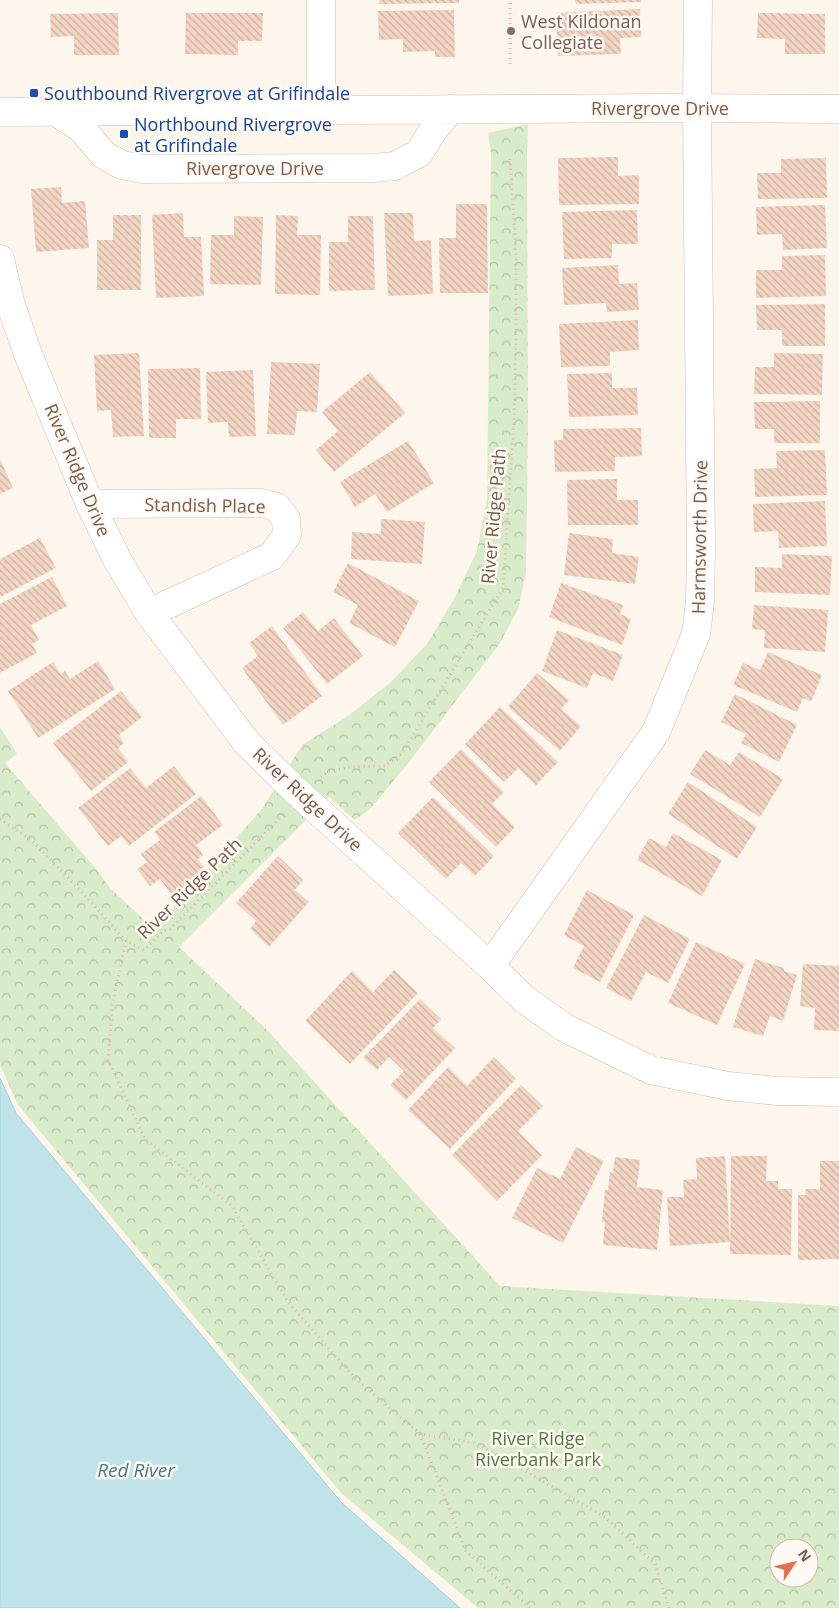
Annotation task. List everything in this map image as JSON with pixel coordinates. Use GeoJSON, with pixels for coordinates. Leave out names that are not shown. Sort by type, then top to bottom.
{"type":"FeatureCollection","features":[{"type":"Feature","properties":{"kind":"street"},"geometry":{"type":"LineString","coordinates":[[321,0],[321,110]]}},
{"type":"Feature","properties":{"kind":"street","name":"Harmsworth Drive"},"geometry":{"type":"LineString","coordinates":[[490,966],[656,732],[696,634],[700,602],[701,550],[697,108],[698,0]]}},
{"type":"Feature","properties":{"kind":"street","name":"Rivergrove Drive"},"geometry":{"type":"LineString","coordinates":[[0,112],[697,108],[839,109]]}},
{"type":"Feature","properties":{"kind":"street","name":"Rivergrove Drive"},"geometry":{"type":"LineString","coordinates":[[54,111],[81,128],[104,155],[122,164],[143,169],[364,168],[395,166],[419,153],[434,129],[451,109]]}},
{"type":"Feature","properties":{"kind":"street","name":"River Ridge Drive"},"geometry":{"type":"LineString","coordinates":[[0,259],[10,302],[28,354],[90,504],[118,561],[149,613],[247,743],[296,791],[524,998],[565,1028],[651,1070],[728,1086],[777,1091],[839,1092]]}},
{"type":"Feature","properties":{"kind":"street","name":"Standish Place"},"geometry":{"type":"LineString","coordinates":[[90,504],[262,502],[277,507],[286,519],[287,535],[272,556],[149,613]]}},
{"type":"Feature","properties":{"kind":"path"},"geometry":{"type":"LineString","coordinates":[[510,0],[510,64]]}},
{"type":"Feature","properties":{"kind":"path","name":"River Ridge Path"},"geometry":{"type":"LineString","coordinates":[[318,779],[329,771],[350,767],[385,766],[402,753],[504,588],[514,420],[516,336],[516,256],[510,156]]}},
{"type":"Feature","properties":{"kind":"path","name":"River Ridge Path"},"geometry":{"type":"LineString","coordinates":[[0,818],[31,840],[79,888],[126,942],[144,950],[163,931],[170,930],[287,812]]}},
{"type":"Feature","properties":{"kind":"path"},"geometry":{"type":"LineString","coordinates":[[126,942],[113,1001],[108,1060],[145,1139],[232,1206],[288,1302],[355,1378],[420,1434],[466,1551],[530,1608]]}},
{"type":"Feature","properties":{"kind":"path"},"geometry":{"type":"LineString","coordinates":[[420,1434],[476,1443],[605,1517],[655,1564],[668,1608]]}},
{"type":"Feature","properties":{"kind":"green space","name":"River Ridge Riverbank Park"},"geometry":{"type":"Polygon","coordinates":[[[528,124],[526,573],[518,609],[500,643],[406,766],[370,809],[355,820],[329,797],[179,947],[267,1030],[500,1286],[839,1306],[839,1608],[478,1608],[341,1493],[18,1105],[0,1065],[0,727],[17,754],[5,763],[97,870],[110,888],[154,929],[262,809],[302,745],[348,716],[391,682],[427,644],[454,599],[477,551],[487,499],[491,154],[488,133],[528,124]]]}},
{"type":"Feature","properties":{"kind":"water","name":"Red River"},"geometry":{"type":"Polygon","coordinates":[[[0,1078],[16,1113],[341,1502],[460,1608],[0,1608],[0,1078]]]}},
{"type":"Feature","properties":{"kind":"building"},"geometry":{"type":"Polygon","coordinates":[[[379,0],[459,0],[459,3],[379,4],[379,0]]]}},
{"type":"Feature","properties":{"kind":"building"},"geometry":{"type":"Polygon","coordinates":[[[575,0],[641,0],[641,2],[576,4],[575,0]]]}},
{"type":"Feature","properties":{"kind":"building"},"geometry":{"type":"Polygon","coordinates":[[[640,9],[641,37],[620,38],[621,54],[558,56],[556,13],[640,9]]]}},
{"type":"Feature","properties":{"kind":"building"},"geometry":{"type":"Polygon","coordinates":[[[454,10],[455,57],[435,57],[435,51],[403,52],[403,39],[379,40],[378,11],[454,10]]]}},
{"type":"Feature","properties":{"kind":"building"},"geometry":{"type":"Polygon","coordinates":[[[118,13],[119,55],[74,55],[74,36],[51,37],[50,14],[118,13]]]}},
{"type":"Feature","properties":{"kind":"building"},"geometry":{"type":"Polygon","coordinates":[[[186,13],[263,13],[262,41],[238,41],[238,55],[185,54],[186,13]]]}},
{"type":"Feature","properties":{"kind":"building"},"geometry":{"type":"Polygon","coordinates":[[[758,13],[825,14],[825,54],[785,54],[785,39],[757,38],[758,13]]]}},
{"type":"Feature","properties":{"kind":"building"},"geometry":{"type":"Polygon","coordinates":[[[618,157],[618,176],[639,175],[639,204],[559,205],[558,158],[618,157]]]}},
{"type":"Feature","properties":{"kind":"building"},"geometry":{"type":"Polygon","coordinates":[[[826,158],[827,198],[758,199],[757,173],[781,173],[781,159],[826,158]]]}},
{"type":"Feature","properties":{"kind":"building"},"geometry":{"type":"Polygon","coordinates":[[[61,187],[62,203],[85,201],[89,248],[36,252],[31,189],[61,187]]]}},
{"type":"Feature","properties":{"kind":"building"},"geometry":{"type":"Polygon","coordinates":[[[456,204],[487,204],[488,293],[440,293],[439,238],[456,238],[456,204]]]}},
{"type":"Feature","properties":{"kind":"building"},"geometry":{"type":"Polygon","coordinates":[[[825,205],[827,248],[783,250],[782,234],[757,235],[756,207],[825,205]]]}},
{"type":"Feature","properties":{"kind":"building"},"geometry":{"type":"Polygon","coordinates":[[[637,210],[638,244],[612,244],[612,258],[564,259],[562,212],[637,210]]]}},
{"type":"Feature","properties":{"kind":"building"},"geometry":{"type":"Polygon","coordinates":[[[183,213],[184,237],[201,237],[204,296],[156,298],[152,215],[183,213]]]}},
{"type":"Feature","properties":{"kind":"building"},"geometry":{"type":"Polygon","coordinates":[[[384,213],[413,213],[414,241],[431,240],[433,294],[388,296],[384,213]]]}},
{"type":"Feature","properties":{"kind":"building"},"geometry":{"type":"Polygon","coordinates":[[[113,215],[141,215],[141,290],[97,290],[97,240],[113,240],[113,215]]]}},
{"type":"Feature","properties":{"kind":"building"},"geometry":{"type":"Polygon","coordinates":[[[276,215],[298,216],[297,235],[321,235],[320,295],[275,294],[276,215]]]}},
{"type":"Feature","properties":{"kind":"building"},"geometry":{"type":"Polygon","coordinates":[[[234,216],[263,217],[261,285],[210,284],[211,235],[234,235],[234,216]]]}},
{"type":"Feature","properties":{"kind":"building"},"geometry":{"type":"Polygon","coordinates":[[[348,216],[373,216],[375,290],[329,291],[329,242],[348,242],[348,216]]]}},
{"type":"Feature","properties":{"kind":"building"},"geometry":{"type":"Polygon","coordinates":[[[825,255],[826,296],[756,298],[756,270],[782,270],[782,256],[825,255]]]}},
{"type":"Feature","properties":{"kind":"building"},"geometry":{"type":"Polygon","coordinates":[[[618,265],[619,284],[637,283],[639,310],[607,312],[606,303],[564,305],[562,268],[618,265]]]}},
{"type":"Feature","properties":{"kind":"building"},"geometry":{"type":"Polygon","coordinates":[[[825,304],[825,346],[782,346],[782,330],[757,330],[756,305],[825,304]]]}},
{"type":"Feature","properties":{"kind":"building"},"geometry":{"type":"Polygon","coordinates":[[[638,320],[639,350],[610,352],[610,366],[561,367],[559,324],[638,320]]]}},
{"type":"Feature","properties":{"kind":"building"},"geometry":{"type":"Polygon","coordinates":[[[139,353],[144,436],[113,437],[111,410],[97,411],[94,355],[139,353]]]}},
{"type":"Feature","properties":{"kind":"building"},"geometry":{"type":"Polygon","coordinates":[[[774,353],[823,354],[822,395],[754,394],[755,367],[774,367],[774,353]]]}},
{"type":"Feature","properties":{"kind":"building"},"geometry":{"type":"Polygon","coordinates":[[[271,362],[320,364],[317,412],[297,411],[295,435],[267,434],[271,362]]]}},
{"type":"Feature","properties":{"kind":"building"},"geometry":{"type":"Polygon","coordinates":[[[200,368],[201,419],[176,419],[176,438],[149,438],[148,369],[200,368]]]}},
{"type":"Feature","properties":{"kind":"building"},"geometry":{"type":"Polygon","coordinates":[[[253,370],[256,436],[229,437],[228,422],[208,423],[206,372],[253,370]]]}},
{"type":"Feature","properties":{"kind":"building"},"geometry":{"type":"Polygon","coordinates":[[[370,372],[405,413],[334,472],[316,450],[338,431],[322,412],[370,372]]]}},
{"type":"Feature","properties":{"kind":"building"},"geometry":{"type":"Polygon","coordinates":[[[612,373],[612,388],[637,388],[638,415],[569,417],[567,374],[612,373]]]}},
{"type":"Feature","properties":{"kind":"building"},"geometry":{"type":"Polygon","coordinates":[[[820,401],[820,443],[774,443],[774,429],[755,429],[754,402],[820,401]]]}},
{"type":"Feature","properties":{"kind":"building"},"geometry":{"type":"Polygon","coordinates":[[[641,428],[642,456],[615,457],[615,471],[555,472],[554,440],[563,440],[563,429],[641,428]]]}},
{"type":"Feature","properties":{"kind":"building"},"geometry":{"type":"Polygon","coordinates":[[[408,441],[434,483],[387,512],[375,494],[355,507],[340,482],[408,441]]]}},
{"type":"Feature","properties":{"kind":"building"},"geometry":{"type":"Polygon","coordinates":[[[825,450],[827,495],[755,497],[754,469],[777,468],[776,451],[825,450]]]}},
{"type":"Feature","properties":{"kind":"building"},"geometry":{"type":"Polygon","coordinates":[[[0,459],[13,488],[0,494],[0,459]]]}},
{"type":"Feature","properties":{"kind":"building"},"geometry":{"type":"Polygon","coordinates":[[[617,479],[617,500],[638,500],[638,525],[568,525],[567,480],[617,479]]]}},
{"type":"Feature","properties":{"kind":"building"},"geometry":{"type":"Polygon","coordinates":[[[825,501],[827,546],[779,548],[778,531],[754,532],[753,504],[825,501]]]}},
{"type":"Feature","properties":{"kind":"building"},"geometry":{"type":"Polygon","coordinates":[[[381,519],[425,522],[422,564],[351,559],[352,532],[381,534],[381,519]]]}},
{"type":"Feature","properties":{"kind":"building"},"geometry":{"type":"Polygon","coordinates":[[[569,533],[613,539],[612,553],[639,557],[635,584],[564,575],[569,533]]]}},
{"type":"Feature","properties":{"kind":"building"},"geometry":{"type":"Polygon","coordinates":[[[40,538],[56,568],[0,597],[0,559],[40,538]]]}},
{"type":"Feature","properties":{"kind":"building"},"geometry":{"type":"Polygon","coordinates":[[[782,554],[832,556],[830,595],[755,592],[755,567],[782,568],[782,554]]]}},
{"type":"Feature","properties":{"kind":"building"},"geometry":{"type":"Polygon","coordinates":[[[348,563],[419,601],[395,647],[349,623],[358,605],[333,592],[348,563]]]}},
{"type":"Feature","properties":{"kind":"building"},"geometry":{"type":"Polygon","coordinates":[[[52,577],[67,606],[31,625],[39,640],[32,644],[37,653],[0,673],[0,604],[52,577]]]}},
{"type":"Feature","properties":{"kind":"building"},"geometry":{"type":"Polygon","coordinates":[[[561,583],[623,605],[620,614],[631,619],[622,645],[549,617],[561,583]]]}},
{"type":"Feature","properties":{"kind":"building"},"geometry":{"type":"Polygon","coordinates":[[[754,605],[828,610],[825,652],[764,648],[765,630],[752,629],[754,605]]]}},
{"type":"Feature","properties":{"kind":"building"},"geometry":{"type":"Polygon","coordinates":[[[303,612],[318,631],[334,618],[363,656],[327,684],[283,628],[303,612]]]}},
{"type":"Feature","properties":{"kind":"building"},"geometry":{"type":"Polygon","coordinates":[[[272,626],[322,696],[283,725],[242,668],[258,656],[249,643],[272,626]]]}},
{"type":"Feature","properties":{"kind":"building"},"geometry":{"type":"Polygon","coordinates":[[[557,630],[623,655],[613,681],[593,673],[587,688],[542,671],[557,630]]]}},
{"type":"Feature","properties":{"kind":"building"},"geometry":{"type":"Polygon","coordinates":[[[768,652],[822,675],[811,702],[803,698],[797,712],[733,685],[743,663],[760,670],[768,652]]]}},
{"type":"Feature","properties":{"kind":"building"},"geometry":{"type":"Polygon","coordinates":[[[98,661],[115,689],[38,738],[8,691],[53,662],[61,674],[65,671],[70,679],[98,661]]]}},
{"type":"Feature","properties":{"kind":"building"},"geometry":{"type":"Polygon","coordinates":[[[537,673],[569,700],[561,709],[581,726],[560,751],[508,707],[537,673]]]}},
{"type":"Feature","properties":{"kind":"building"},"geometry":{"type":"Polygon","coordinates":[[[121,691],[142,717],[119,735],[124,743],[118,748],[128,762],[91,791],[53,743],[121,691]]]}},
{"type":"Feature","properties":{"kind":"building"},"geometry":{"type":"Polygon","coordinates":[[[735,694],[797,725],[779,762],[741,743],[746,734],[721,722],[735,694]]]}},
{"type":"Feature","properties":{"kind":"building"},"geometry":{"type":"Polygon","coordinates":[[[500,707],[558,762],[536,785],[518,768],[504,782],[465,744],[500,707]]]}},
{"type":"Feature","properties":{"kind":"building"},"geometry":{"type":"Polygon","coordinates":[[[461,749],[504,792],[492,804],[515,827],[496,847],[429,782],[461,749]]]}},
{"type":"Feature","properties":{"kind":"building"},"geometry":{"type":"Polygon","coordinates":[[[705,750],[730,765],[739,752],[783,779],[760,817],[690,774],[705,750]]]}},
{"type":"Feature","properties":{"kind":"building"},"geometry":{"type":"Polygon","coordinates":[[[174,766],[196,794],[129,846],[121,836],[108,846],[78,808],[130,768],[146,788],[174,766]]]}},
{"type":"Feature","properties":{"kind":"building"},"geometry":{"type":"Polygon","coordinates":[[[688,782],[757,827],[737,859],[668,814],[688,782]]]}},
{"type":"Feature","properties":{"kind":"building"},"geometry":{"type":"Polygon","coordinates":[[[201,796],[223,825],[196,845],[203,855],[198,859],[206,871],[173,896],[160,879],[150,886],[137,869],[147,862],[141,854],[160,840],[154,832],[201,796]]]}},
{"type":"Feature","properties":{"kind":"building"},"geometry":{"type":"Polygon","coordinates":[[[433,797],[494,856],[475,876],[461,863],[446,879],[398,833],[433,797]]]}},
{"type":"Feature","properties":{"kind":"building"},"geometry":{"type":"Polygon","coordinates":[[[673,833],[722,860],[702,896],[637,860],[649,838],[666,847],[673,833]]]}},
{"type":"Feature","properties":{"kind":"building"},"geometry":{"type":"Polygon","coordinates":[[[278,856],[303,880],[295,890],[309,902],[269,947],[250,929],[256,921],[236,903],[278,856]]]}},
{"type":"Feature","properties":{"kind":"building"},"geometry":{"type":"Polygon","coordinates":[[[587,890],[634,915],[600,982],[573,968],[584,946],[564,935],[587,890]]]}},
{"type":"Feature","properties":{"kind":"building"},"geometry":{"type":"Polygon","coordinates":[[[644,915],[690,939],[668,983],[646,972],[631,1001],[606,988],[644,915]]]}},
{"type":"Feature","properties":{"kind":"building"},"geometry":{"type":"Polygon","coordinates":[[[696,942],[745,964],[717,1025],[668,1003],[696,942]]]}},
{"type":"Feature","properties":{"kind":"building"},"geometry":{"type":"Polygon","coordinates":[[[755,959],[784,968],[784,971],[797,975],[783,1021],[770,1016],[763,1036],[733,1027],[755,959]]]}},
{"type":"Feature","properties":{"kind":"building"},"geometry":{"type":"Polygon","coordinates":[[[803,964],[839,966],[839,1031],[814,1030],[815,1008],[800,1006],[803,964]]]}},
{"type":"Feature","properties":{"kind":"building"},"geometry":{"type":"Polygon","coordinates":[[[394,970],[418,993],[350,1064],[305,1021],[352,971],[373,992],[394,970]]]}},
{"type":"Feature","properties":{"kind":"building"},"geometry":{"type":"Polygon","coordinates":[[[420,999],[441,1019],[433,1028],[455,1048],[406,1100],[390,1085],[404,1071],[389,1057],[377,1070],[363,1058],[420,999]]]}},
{"type":"Feature","properties":{"kind":"building"},"geometry":{"type":"Polygon","coordinates":[[[494,1057],[516,1079],[450,1149],[408,1110],[448,1067],[467,1086],[494,1057]]]}},
{"type":"Feature","properties":{"kind":"building"},"geometry":{"type":"Polygon","coordinates":[[[521,1085],[543,1106],[518,1131],[542,1155],[497,1201],[452,1155],[521,1085]]]}},
{"type":"Feature","properties":{"kind":"building"},"geometry":{"type":"Polygon","coordinates":[[[576,1147],[604,1161],[563,1243],[512,1218],[537,1168],[560,1179],[576,1147]]]}},
{"type":"Feature","properties":{"kind":"building"},"geometry":{"type":"Polygon","coordinates":[[[725,1156],[730,1242],[670,1246],[667,1197],[684,1197],[683,1180],[697,1179],[696,1158],[725,1156]]]}},
{"type":"Feature","properties":{"kind":"building"},"geometry":{"type":"Polygon","coordinates":[[[731,1156],[767,1156],[766,1181],[778,1181],[778,1189],[792,1189],[791,1255],[730,1254],[731,1156]]]}},
{"type":"Feature","properties":{"kind":"building"},"geometry":{"type":"Polygon","coordinates":[[[615,1157],[640,1160],[637,1187],[663,1190],[657,1250],[603,1245],[605,1222],[602,1222],[605,1190],[608,1190],[610,1172],[613,1173],[615,1157]]]}},
{"type":"Feature","properties":{"kind":"building"},"geometry":{"type":"Polygon","coordinates":[[[820,1161],[839,1161],[839,1259],[798,1260],[798,1195],[806,1195],[805,1189],[820,1189],[820,1161]]]}},
{"type":"Feature","properties":{"kind":"place","name":"West Kildonan Collegiate"},"geometry":{"type":"Point","coordinates":[511,31]}},
{"type":"Feature","properties":{"kind":"place","name":"Southbound Rivergrove at Grifindale"},"geometry":{"type":"Point","coordinates":[34,93]}},
{"type":"Feature","properties":{"kind":"place","name":"Northbound Rivergrove at Grifindale"},"geometry":{"type":"Point","coordinates":[124,134]}}]}
